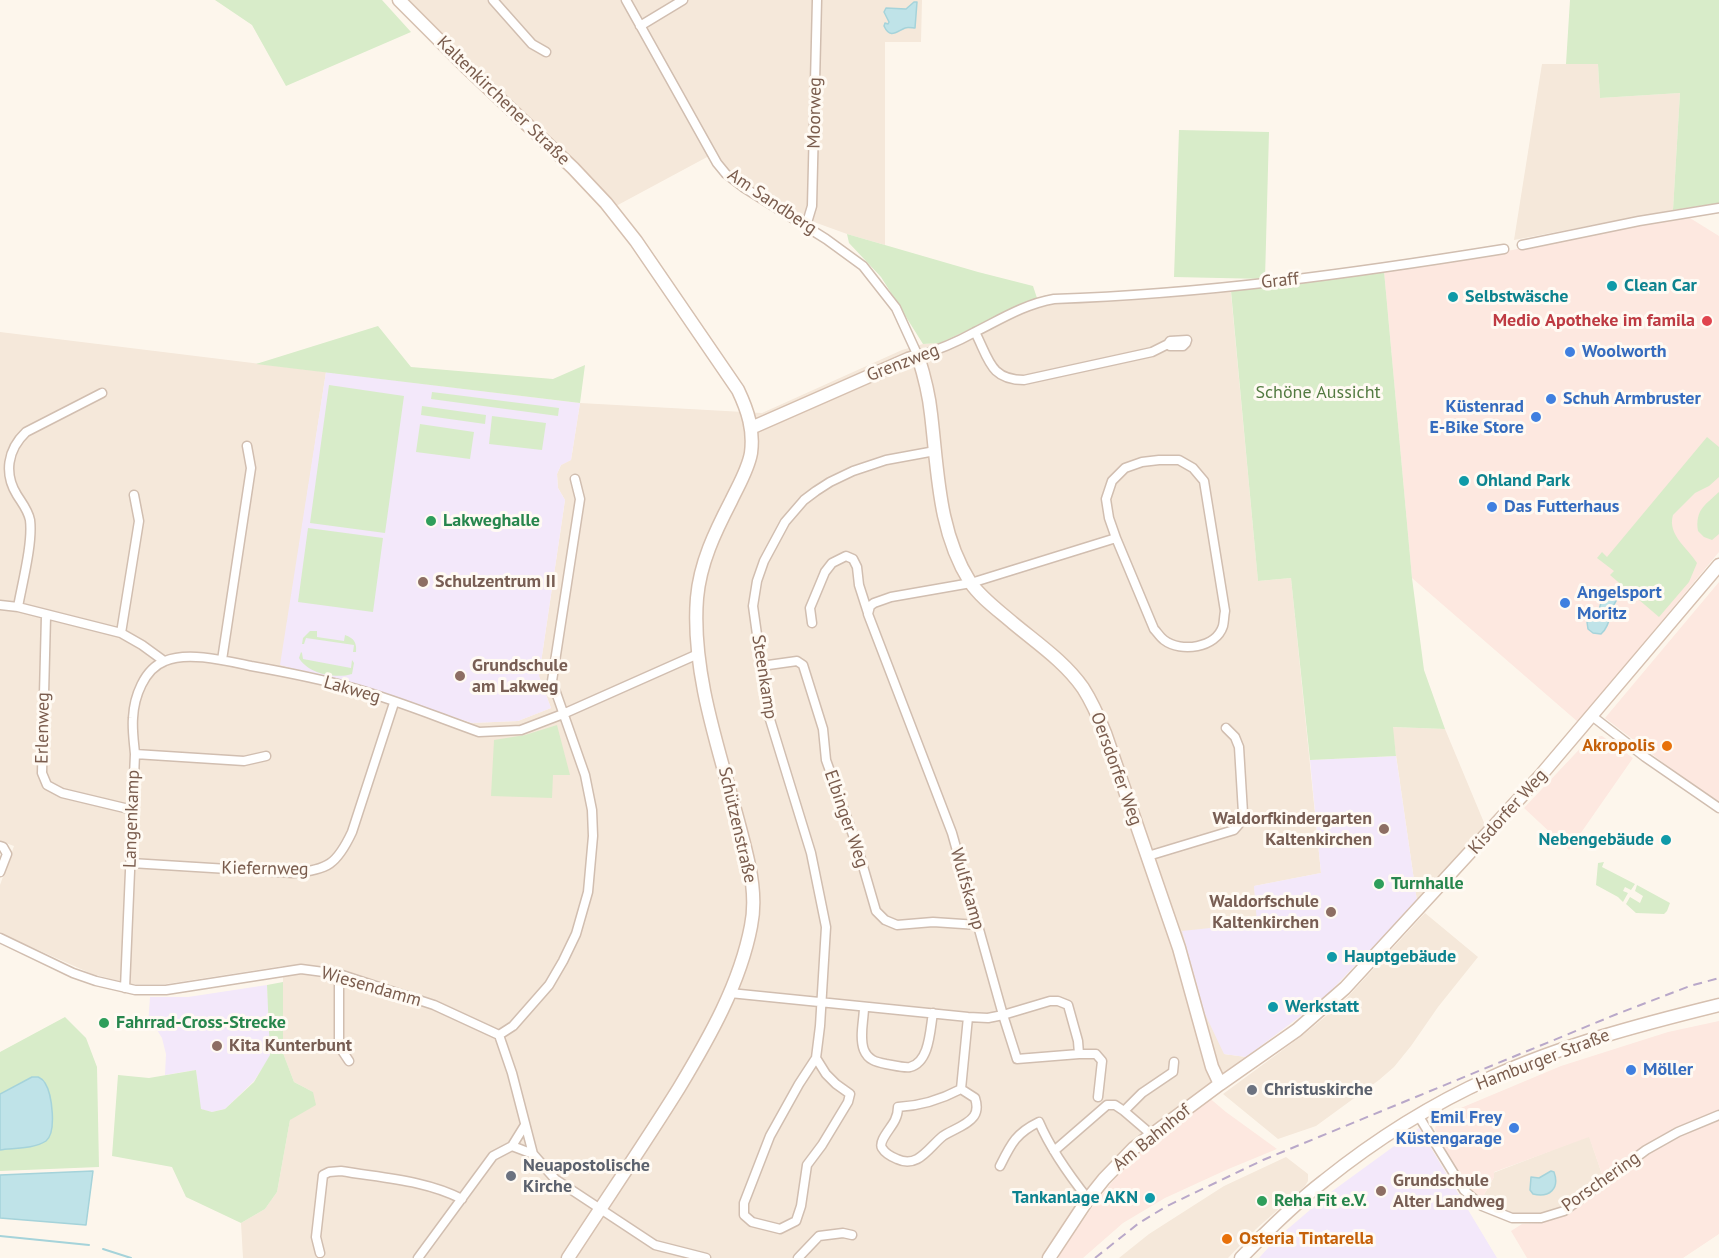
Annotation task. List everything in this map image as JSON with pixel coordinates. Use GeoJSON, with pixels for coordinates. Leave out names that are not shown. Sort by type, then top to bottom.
{"type":"FeatureCollection","features":[{"type":"Feature","properties":{"kind":"main road","name":"Kaltenkirchener Straße"},"geometry":{"type":"LineString","coordinates":[[399,0],[573,168],[606,203],[636,240],[738,390],[747,408],[751,428]]}},
{"type":"Feature","properties":{"kind":"main road","name":"Grenzweg"},"geometry":{"type":"LineString","coordinates":[[751,428],[918,356]]}},
{"type":"Feature","properties":{"kind":"main road","name":"Oersdorfer Weg"},"geometry":{"type":"LineString","coordinates":[[918,356],[927,387],[944,521],[955,553],[971,583],[986,600],[1064,666],[1083,688],[1097,712],[1179,948],[1212,1067],[1220,1084]]}},
{"type":"Feature","properties":{"kind":"main road","name":"Schützenstraße"},"geometry":{"type":"LineString","coordinates":[[568,1258],[657,1124],[707,1042],[730,993],[752,924],[753,896],[749,866],[707,702],[698,654],[695,621],[698,586],[707,551],[750,456],[751,428]]}},
{"type":"Feature","properties":{"kind":"main road","name":"Kisdorfer Weg"},"geometry":{"type":"LineString","coordinates":[[1220,1084],[1297,1030],[1345,988],[1537,781],[1719,565]]}},
{"type":"Feature","properties":{"kind":"main road","name":"Hamburger Straße"},"geometry":{"type":"LineString","coordinates":[[1241,1258],[1276,1222],[1323,1182],[1384,1136],[1418,1115],[1490,1078],[1561,1050],[1639,1025],[1719,1005]]}},
{"type":"Feature","properties":{"kind":"main road","name":"Am Bahnhof"},"geometry":{"type":"LineString","coordinates":[[1049,1258],[1088,1199],[1126,1157],[1220,1084]]}},
{"type":"Feature","properties":{"kind":"street"},"geometry":{"type":"LineString","coordinates":[[493,0],[532,44],[546,52]]}},
{"type":"Feature","properties":{"kind":"street","name":"Am Sandberg"},"geometry":{"type":"LineString","coordinates":[[626,0],[717,163],[726,174],[863,266],[896,308],[918,356]]}},
{"type":"Feature","properties":{"kind":"street"},"geometry":{"type":"LineString","coordinates":[[640,26],[683,0]]}},
{"type":"Feature","properties":{"kind":"street","name":"Moorweg"},"geometry":{"type":"LineString","coordinates":[[806,226],[812,206],[817,0]]}},
{"type":"Feature","properties":{"kind":"street"},"geometry":{"type":"LineString","coordinates":[[1522,245],[1639,221],[1719,208]]}},
{"type":"Feature","properties":{"kind":"street","name":"Graff"},"geometry":{"type":"LineString","coordinates":[[1054,299],[1161,293],[1266,282],[1385,268],[1504,249]]}},
{"type":"Feature","properties":{"kind":"street","name":"Grenzweg"},"geometry":{"type":"LineString","coordinates":[[918,356],[943,348],[1008,314],[1037,302],[1054,299]]}},
{"type":"Feature","properties":{"kind":"street"},"geometry":{"type":"LineString","coordinates":[[975,332],[995,371],[1006,379],[1014,380],[1024,380],[1152,352],[1168,344]]}},
{"type":"Feature","properties":{"kind":"street"},"geometry":{"type":"LineString","coordinates":[[18,607],[31,536],[30,518],[10,481],[9,460],[13,448],[26,432],[102,393]]}},
{"type":"Feature","properties":{"kind":"street"},"geometry":{"type":"LineString","coordinates":[[222,660],[251,468],[247,446]]}},
{"type":"Feature","properties":{"kind":"street","name":"Steenkamp"},"geometry":{"type":"LineString","coordinates":[[816,1058],[826,927],[811,853],[768,713],[753,606],[756,581],[785,522],[804,500],[837,478],[853,471],[886,459],[935,451]]}},
{"type":"Feature","properties":{"kind":"street"},"geometry":{"type":"LineString","coordinates":[[1159,460],[1179,460],[1193,468],[1204,481],[1225,611],[1223,628],[1215,639],[1203,645],[1191,647],[1165,641],[1154,629],[1116,538],[1109,518],[1106,499],[1112,481],[1125,468],[1142,462],[1159,460]]}},
{"type":"Feature","properties":{"kind":"street"},"geometry":{"type":"LineString","coordinates":[[575,479],[579,499],[552,681],[585,775],[592,810],[593,836],[588,892],[576,934],[549,985],[513,1026],[499,1035],[512,1073],[533,1154],[555,1179],[655,1245],[685,1255],[706,1258]]}},
{"type":"Feature","properties":{"kind":"street"},"geometry":{"type":"LineString","coordinates":[[121,633],[139,520],[134,495]]}},
{"type":"Feature","properties":{"kind":"street"},"geometry":{"type":"LineString","coordinates":[[868,614],[870,606],[874,603],[891,597],[971,583],[1116,538]]}},
{"type":"Feature","properties":{"kind":"street","name":"Wulfskamp"},"geometry":{"type":"LineString","coordinates":[[812,623],[810,608],[825,572],[832,563],[846,556],[853,559],[868,614],[952,833],[1017,1059],[1079,1054]]}},
{"type":"Feature","properties":{"kind":"street"},"geometry":{"type":"LineString","coordinates":[[0,605],[18,607],[121,633],[164,661]]}},
{"type":"Feature","properties":{"kind":"street","name":"Erlenweg"},"geometry":{"type":"LineString","coordinates":[[46,615],[42,773],[48,785],[62,793],[133,810]]}},
{"type":"Feature","properties":{"kind":"street","name":"Lakweg"},"geometry":{"type":"LineString","coordinates":[[164,661],[177,658],[222,660],[354,689],[479,732],[521,729],[563,714],[698,654]]}},
{"type":"Feature","properties":{"kind":"street","name":"Langenkamp"},"geometry":{"type":"LineString","coordinates":[[125,988],[135,754],[133,717],[136,698],[144,680],[164,661]]}},
{"type":"Feature","properties":{"kind":"street","name":"Elbinger Weg"},"geometry":{"type":"LineString","coordinates":[[761,666],[797,661],[803,664],[823,729],[826,760],[858,849],[876,911],[885,920],[897,925],[933,922],[978,925]]}},
{"type":"Feature","properties":{"kind":"street","name":"Kiefernweg"},"geometry":{"type":"LineString","coordinates":[[130,863],[293,873],[315,871],[330,863],[342,852],[352,832],[394,703]]}},
{"type":"Feature","properties":{"kind":"street"},"geometry":{"type":"LineString","coordinates":[[1592,716],[1645,757],[1719,808]]}},
{"type":"Feature","properties":{"kind":"street"},"geometry":{"type":"LineString","coordinates":[[1148,856],[1234,830],[1240,823],[1243,813],[1239,747],[1235,737],[1226,728]]}},
{"type":"Feature","properties":{"kind":"street"},"geometry":{"type":"LineString","coordinates":[[135,754],[244,760],[266,756]]}},
{"type":"Feature","properties":{"kind":"street"},"geometry":{"type":"LineString","coordinates":[[0,846],[7,854],[0,872]]}},
{"type":"Feature","properties":{"kind":"street","name":"Wiesendamm"},"geometry":{"type":"LineString","coordinates":[[0,938],[73,973],[125,988],[166,990],[301,969],[339,974],[434,1005],[499,1035]]}},
{"type":"Feature","properties":{"kind":"street"},"geometry":{"type":"LineString","coordinates":[[339,974],[339,1046],[350,1061]]}},
{"type":"Feature","properties":{"kind":"street"},"geometry":{"type":"LineString","coordinates":[[730,993],[988,1018],[1050,1001],[1059,1001],[1068,1005],[1078,1041],[1079,1054],[1096,1054],[1102,1061],[1098,1097]]}},
{"type":"Feature","properties":{"kind":"street"},"geometry":{"type":"LineString","coordinates":[[864,1007],[862,1044],[868,1057],[878,1063],[908,1067],[917,1063],[926,1050],[933,1013]]}},
{"type":"Feature","properties":{"kind":"street"},"geometry":{"type":"LineString","coordinates":[[961,1089],[968,1017]]}},
{"type":"Feature","properties":{"kind":"street"},"geometry":{"type":"LineString","coordinates":[[816,1058],[826,1074],[850,1094],[848,1102],[807,1165],[801,1206],[796,1221],[780,1229],[752,1222],[744,1215],[744,1203],[770,1136],[816,1058]]}},
{"type":"Feature","properties":{"kind":"street"},"geometry":{"type":"LineString","coordinates":[[1124,1111],[1142,1093],[1173,1072],[1174,1062]]}},
{"type":"Feature","properties":{"kind":"street"},"geometry":{"type":"LineString","coordinates":[[961,1089],[975,1098],[977,1109],[973,1118],[943,1137],[914,1161],[904,1162],[883,1150],[882,1140],[897,1117],[898,1107],[934,1100],[961,1089]]}},
{"type":"Feature","properties":{"kind":"street"},"geometry":{"type":"LineString","coordinates":[[1054,1151],[1107,1106],[1115,1105],[1152,1135]]}},
{"type":"Feature","properties":{"kind":"street","name":"Porschering"},"geometry":{"type":"LineString","coordinates":[[1418,1115],[1464,1190],[1482,1206],[1512,1218],[1541,1218],[1564,1211],[1646,1150],[1678,1132],[1719,1115]]}},
{"type":"Feature","properties":{"kind":"street"},"geometry":{"type":"LineString","coordinates":[[1000,1166],[1016,1138],[1025,1129],[1039,1122],[1046,1139],[1088,1199]]}},
{"type":"Feature","properties":{"kind":"street"},"geometry":{"type":"LineString","coordinates":[[418,1258],[493,1156],[512,1146],[525,1125]]}},
{"type":"Feature","properties":{"kind":"street"},"geometry":{"type":"LineString","coordinates":[[512,1146],[533,1154]]}},
{"type":"Feature","properties":{"kind":"street"},"geometry":{"type":"LineString","coordinates":[[320,1254],[316,1237],[323,1175],[329,1172],[341,1171],[426,1185],[462,1198]]}},
{"type":"Feature","properties":{"kind":"street"},"geometry":{"type":"LineString","coordinates":[[798,1258],[819,1236],[843,1233],[852,1235]]}},
{"type":"Feature","properties":{"kind":"shaded area"},"geometry":{"type":"Polygon","coordinates":[[[405,0],[922,0],[921,42],[885,42],[885,245],[803,218],[759,193],[709,156],[616,206],[405,0]]]}},
{"type":"Feature","properties":{"kind":"shaded area"},"geometry":{"type":"Polygon","coordinates":[[[1542,64],[1598,64],[1600,98],[1680,93],[1673,210],[1514,240],[1542,64]]]}},
{"type":"Feature","properties":{"kind":"shaded area"},"geometry":{"type":"Polygon","coordinates":[[[1690,218],[1719,236],[1719,552],[1578,722],[1412,578],[1384,271],[1690,218]]]}},
{"type":"Feature","properties":{"kind":"shaded area"},"geometry":{"type":"Polygon","coordinates":[[[1230,283],[1258,581],[1291,578],[1321,873],[1254,886],[1258,923],[1224,1054],[1246,1057],[1151,1131],[1044,1258],[243,1258],[241,1223],[265,1209],[277,1192],[290,1120],[313,1092],[294,1082],[283,1053],[283,966],[166,984],[131,984],[92,974],[0,933],[0,885],[14,846],[0,841],[0,332],[326,372],[281,665],[364,688],[471,723],[518,721],[551,708],[539,676],[565,500],[558,488],[557,474],[561,465],[571,460],[580,403],[762,413],[902,350],[923,344],[940,343],[1037,298],[1230,283]]]}},
{"type":"Feature","properties":{"kind":"shaded area","name":"Schulzentrum II"},"geometry":{"type":"Polygon","coordinates":[[[326,372],[580,403],[571,460],[561,465],[557,474],[558,488],[565,500],[539,676],[551,708],[518,721],[472,723],[365,688],[280,665],[326,372]]]}},
{"type":"Feature","properties":{"kind":"shaded area"},"geometry":{"type":"Polygon","coordinates":[[[1719,582],[1719,801],[1692,785],[1605,718],[1719,582]]]}},
{"type":"Feature","properties":{"kind":"shaded area"},"geometry":{"type":"Polygon","coordinates":[[[1392,727],[1445,729],[1485,825],[1417,901],[1392,727]]]}},
{"type":"Feature","properties":{"kind":"shaded area"},"geometry":{"type":"Polygon","coordinates":[[[1602,736],[1633,758],[1569,850],[1524,808],[1590,738],[1602,736]]]}},
{"type":"Feature","properties":{"kind":"shaded area","name":"Waldorfschule Kaltenkirchen"},"geometry":{"type":"Polygon","coordinates":[[[1396,756],[1417,901],[1322,1000],[1246,1057],[1224,1054],[1205,1014],[1182,931],[1257,923],[1254,886],[1321,873],[1310,760],[1396,756]]]}},
{"type":"Feature","properties":{"kind":"shaded area"},"geometry":{"type":"Polygon","coordinates":[[[1425,913],[1478,957],[1394,1067],[1316,1126],[1278,1139],[1223,1094],[1303,1035],[1343,1002],[1425,913]]]}},
{"type":"Feature","properties":{"kind":"shaded area","name":"Kita Kunterbunt"},"geometry":{"type":"Polygon","coordinates":[[[267,985],[271,1055],[254,1081],[225,1109],[212,1112],[200,1109],[196,1070],[165,1075],[166,1054],[162,1038],[157,1030],[148,1027],[150,997],[188,997],[267,985]]]}},
{"type":"Feature","properties":{"kind":"shaded area"},"geometry":{"type":"Polygon","coordinates":[[[1719,1021],[1719,1234],[1683,1258],[1527,1258],[1511,1231],[1522,1224],[1539,1223],[1568,1214],[1609,1184],[1603,1177],[1589,1137],[1494,1172],[1494,1177],[1481,1200],[1460,1176],[1435,1130],[1437,1118],[1561,1066],[1668,1032],[1719,1021]]]}},
{"type":"Feature","properties":{"kind":"shaded area"},"geometry":{"type":"Polygon","coordinates":[[[1207,1096],[1277,1149],[1165,1198],[1123,1223],[1083,1258],[1059,1258],[1095,1203],[1137,1152],[1207,1096]]]}},
{"type":"Feature","properties":{"kind":"shaded area"},"geometry":{"type":"Polygon","coordinates":[[[1419,1128],[1497,1258],[1259,1258],[1276,1239],[1331,1192],[1419,1128]]]}},
{"type":"Feature","properties":{"kind":"shaded area"},"geometry":{"type":"Polygon","coordinates":[[[1589,1136],[1603,1177],[1563,1207],[1540,1213],[1512,1214],[1481,1200],[1494,1177],[1493,1173],[1589,1136]]]}},
{"type":"Feature","properties":{"kind":"shaded area"},"geometry":{"type":"Polygon","coordinates":[[[1286,1157],[1308,1174],[1308,1181],[1228,1258],[1119,1258],[1149,1234],[1224,1186],[1286,1157]]]}},
{"type":"Feature","properties":{"kind":"green space"},"geometry":{"type":"Polygon","coordinates":[[[215,0],[382,0],[411,32],[286,86],[252,25],[215,0]]]}},
{"type":"Feature","properties":{"kind":"green space"},"geometry":{"type":"Polygon","coordinates":[[[1570,0],[1719,0],[1719,203],[1673,210],[1680,93],[1600,98],[1598,64],[1566,64],[1570,0]]]}},
{"type":"Feature","properties":{"kind":"green space"},"geometry":{"type":"Polygon","coordinates":[[[1179,130],[1269,132],[1265,279],[1174,277],[1179,130]]]}},
{"type":"Feature","properties":{"kind":"green space"},"geometry":{"type":"Polygon","coordinates":[[[847,234],[1033,286],[1037,298],[940,343],[923,344],[881,277],[849,243],[847,234]]]}},
{"type":"Feature","properties":{"kind":"green space","name":"Schöne Aussicht"},"geometry":{"type":"Polygon","coordinates":[[[1384,271],[1412,578],[1424,670],[1445,729],[1393,727],[1396,756],[1310,760],[1291,578],[1258,581],[1231,291],[1384,271]]]}},
{"type":"Feature","properties":{"kind":"green space"},"geometry":{"type":"Polygon","coordinates":[[[378,326],[411,367],[553,379],[585,365],[580,403],[256,364],[378,326]]]}},
{"type":"Feature","properties":{"kind":"green space"},"geometry":{"type":"Polygon","coordinates":[[[329,385],[404,396],[385,533],[310,523],[329,385]]]}},
{"type":"Feature","properties":{"kind":"green space"},"geometry":{"type":"Polygon","coordinates":[[[432,392],[559,408],[558,416],[431,399],[432,392]]]}},
{"type":"Feature","properties":{"kind":"green space"},"geometry":{"type":"Polygon","coordinates":[[[422,406],[486,415],[485,424],[421,415],[422,406]]]}},
{"type":"Feature","properties":{"kind":"green space"},"geometry":{"type":"Polygon","coordinates":[[[492,416],[546,423],[542,450],[489,444],[492,416]]]}},
{"type":"Feature","properties":{"kind":"green space"},"geometry":{"type":"Polygon","coordinates":[[[420,424],[474,432],[470,459],[416,452],[420,424]]]}},
{"type":"Feature","properties":{"kind":"green space"},"geometry":{"type":"Polygon","coordinates":[[[1707,437],[1719,447],[1719,477],[1709,486],[1695,493],[1673,515],[1672,522],[1679,541],[1697,563],[1689,582],[1659,617],[1610,575],[1614,571],[1597,558],[1602,552],[1607,557],[1707,437]]]}},
{"type":"Feature","properties":{"kind":"green space"},"geometry":{"type":"Polygon","coordinates":[[[1719,492],[1719,534],[1712,540],[1704,537],[1698,531],[1697,524],[1702,508],[1719,492]]]}},
{"type":"Feature","properties":{"kind":"green space"},"geometry":{"type":"Polygon","coordinates":[[[308,528],[383,538],[373,612],[298,602],[308,528]]]}},
{"type":"Feature","properties":{"kind":"green space"},"geometry":{"type":"Polygon","coordinates":[[[310,631],[317,631],[317,637],[344,641],[345,635],[348,636],[354,641],[356,652],[353,652],[354,645],[306,638],[302,644],[303,638],[310,631]]]}},
{"type":"Feature","properties":{"kind":"green space"},"geometry":{"type":"Polygon","coordinates":[[[301,652],[303,659],[351,668],[352,660],[354,663],[352,674],[338,676],[323,674],[309,668],[299,658],[301,652]]]}},
{"type":"Feature","properties":{"kind":"green space"},"geometry":{"type":"Polygon","coordinates":[[[557,725],[570,775],[553,775],[552,798],[491,796],[494,740],[525,735],[557,725]]]}},
{"type":"Feature","properties":{"kind":"green space"},"geometry":{"type":"Polygon","coordinates":[[[1604,862],[1602,867],[1635,884],[1631,890],[1625,887],[1623,891],[1628,893],[1623,902],[1596,885],[1598,863],[1604,862]]]}},
{"type":"Feature","properties":{"kind":"green space"},"geometry":{"type":"Polygon","coordinates":[[[1637,885],[1670,903],[1667,911],[1664,914],[1636,913],[1626,904],[1630,897],[1640,903],[1643,896],[1635,891],[1637,885]]]}},
{"type":"Feature","properties":{"kind":"green space"},"geometry":{"type":"Polygon","coordinates":[[[283,982],[283,1053],[294,1082],[313,1092],[316,1105],[290,1120],[277,1192],[265,1209],[241,1223],[186,1197],[172,1167],[112,1156],[118,1075],[149,1078],[196,1070],[201,1109],[212,1112],[225,1109],[254,1082],[270,1055],[267,985],[283,982]]]}},
{"type":"Feature","properties":{"kind":"green space"},"geometry":{"type":"Polygon","coordinates":[[[65,1017],[86,1038],[97,1067],[99,1167],[0,1171],[0,1150],[30,1147],[32,1077],[0,1094],[0,1052],[65,1017]]]}},
{"type":"Feature","properties":{"kind":"water"},"geometry":{"type":"Polygon","coordinates":[[[917,2],[915,28],[906,28],[893,33],[886,30],[885,23],[889,22],[884,12],[886,8],[906,9],[917,2]]]}},
{"type":"Feature","properties":{"kind":"water"},"geometry":{"type":"Polygon","coordinates":[[[1607,595],[1614,597],[1616,601],[1608,623],[1601,634],[1593,633],[1588,629],[1587,622],[1600,612],[1602,599],[1607,595]]]}},
{"type":"Feature","properties":{"kind":"water"},"geometry":{"type":"Polygon","coordinates":[[[32,1077],[43,1080],[48,1088],[52,1113],[49,1136],[46,1141],[36,1146],[0,1150],[0,1094],[32,1077]]]}},
{"type":"Feature","properties":{"kind":"water"},"geometry":{"type":"Polygon","coordinates":[[[93,1171],[86,1225],[0,1218],[0,1175],[93,1171]]]}},
{"type":"Feature","properties":{"kind":"water"},"geometry":{"type":"Polygon","coordinates":[[[1551,1171],[1554,1172],[1556,1183],[1552,1191],[1544,1195],[1533,1194],[1530,1190],[1531,1177],[1539,1178],[1551,1171]]]}},
{"type":"Feature","properties":{"kind":"waterway"},"geometry":{"type":"LineString","coordinates":[[0,1236],[89,1245]]}},
{"type":"Feature","properties":{"kind":"waterway"},"geometry":{"type":"LineString","coordinates":[[103,1249],[131,1258]]}},
{"type":"Feature","properties":{"kind":"railway"},"geometry":{"type":"LineString","coordinates":[[1095,1258],[1139,1223],[1167,1206],[1263,1160],[1617,1014],[1690,986],[1719,978]]}},
{"type":"Feature","properties":{"kind":"place","name":"Clean Car"},"geometry":{"type":"Point","coordinates":[1612,286]}},
{"type":"Feature","properties":{"kind":"place","name":"Selbstwäsche"},"geometry":{"type":"Point","coordinates":[1453,297]}},
{"type":"Feature","properties":{"kind":"place","name":"Medio Apotheke im famila"},"geometry":{"type":"Point","coordinates":[1707,321]}},
{"type":"Feature","properties":{"kind":"place","name":"Woolworth"},"geometry":{"type":"Point","coordinates":[1570,352]}},
{"type":"Feature","properties":{"kind":"place","name":"Schuh Armbruster"},"geometry":{"type":"Point","coordinates":[1551,399]}},
{"type":"Feature","properties":{"kind":"place","name":"Küstenrad E-Bike Store"},"geometry":{"type":"Point","coordinates":[1536,417]}},
{"type":"Feature","properties":{"kind":"place","name":"Ohland Park"},"geometry":{"type":"Point","coordinates":[1464,481]}},
{"type":"Feature","properties":{"kind":"place","name":"Das Futterhaus"},"geometry":{"type":"Point","coordinates":[1492,507]}},
{"type":"Feature","properties":{"kind":"place","name":"Lakweghalle"},"geometry":{"type":"Point","coordinates":[431,521]}},
{"type":"Feature","properties":{"kind":"place","name":"Schulzentrum II"},"geometry":{"type":"Point","coordinates":[423,582]}},
{"type":"Feature","properties":{"kind":"place","name":"Angelsport Moritz"},"geometry":{"type":"Point","coordinates":[1565,603]}},
{"type":"Feature","properties":{"kind":"place","name":"Grundschule am Lakweg"},"geometry":{"type":"Point","coordinates":[460,676]}},
{"type":"Feature","properties":{"kind":"place","name":"Akropolis"},"geometry":{"type":"Point","coordinates":[1667,746]}},
{"type":"Feature","properties":{"kind":"place","name":"Waldorfkindergarten Kaltenkirchen"},"geometry":{"type":"Point","coordinates":[1384,829]}},
{"type":"Feature","properties":{"kind":"place","name":"Nebengebäude"},"geometry":{"type":"Point","coordinates":[1666,840]}},
{"type":"Feature","properties":{"kind":"place","name":"Turnhalle"},"geometry":{"type":"Point","coordinates":[1379,884]}},
{"type":"Feature","properties":{"kind":"place","name":"Waldorfschule Kaltenkirchen"},"geometry":{"type":"Point","coordinates":[1331,912]}},
{"type":"Feature","properties":{"kind":"place","name":"Hauptgebäude"},"geometry":{"type":"Point","coordinates":[1332,957]}},
{"type":"Feature","properties":{"kind":"place","name":"Werkstatt"},"geometry":{"type":"Point","coordinates":[1273,1007]}},
{"type":"Feature","properties":{"kind":"place","name":"Fahrrad-Cross-Strecke"},"geometry":{"type":"Point","coordinates":[104,1023]}},
{"type":"Feature","properties":{"kind":"place","name":"Kita Kunterbunt"},"geometry":{"type":"Point","coordinates":[217,1046]}},
{"type":"Feature","properties":{"kind":"place","name":"Möller"},"geometry":{"type":"Point","coordinates":[1631,1070]}},
{"type":"Feature","properties":{"kind":"place","name":"Christuskirche"},"geometry":{"type":"Point","coordinates":[1252,1090]}},
{"type":"Feature","properties":{"kind":"place","name":"Emil Frey Küstengarage"},"geometry":{"type":"Point","coordinates":[1514,1128]}},
{"type":"Feature","properties":{"kind":"place","name":"Neuapostolische Kirche"},"geometry":{"type":"Point","coordinates":[511,1176]}},
{"type":"Feature","properties":{"kind":"place","name":"Grundschule Alter Landweg"},"geometry":{"type":"Point","coordinates":[1381,1191]}},
{"type":"Feature","properties":{"kind":"place","name":"Tankanlage AKN"},"geometry":{"type":"Point","coordinates":[1150,1198]}},
{"type":"Feature","properties":{"kind":"place","name":"Reha Fit e.V."},"geometry":{"type":"Point","coordinates":[1262,1201]}},
{"type":"Feature","properties":{"kind":"place","name":"Osteria Tintarella"},"geometry":{"type":"Point","coordinates":[1227,1239]}}]}
